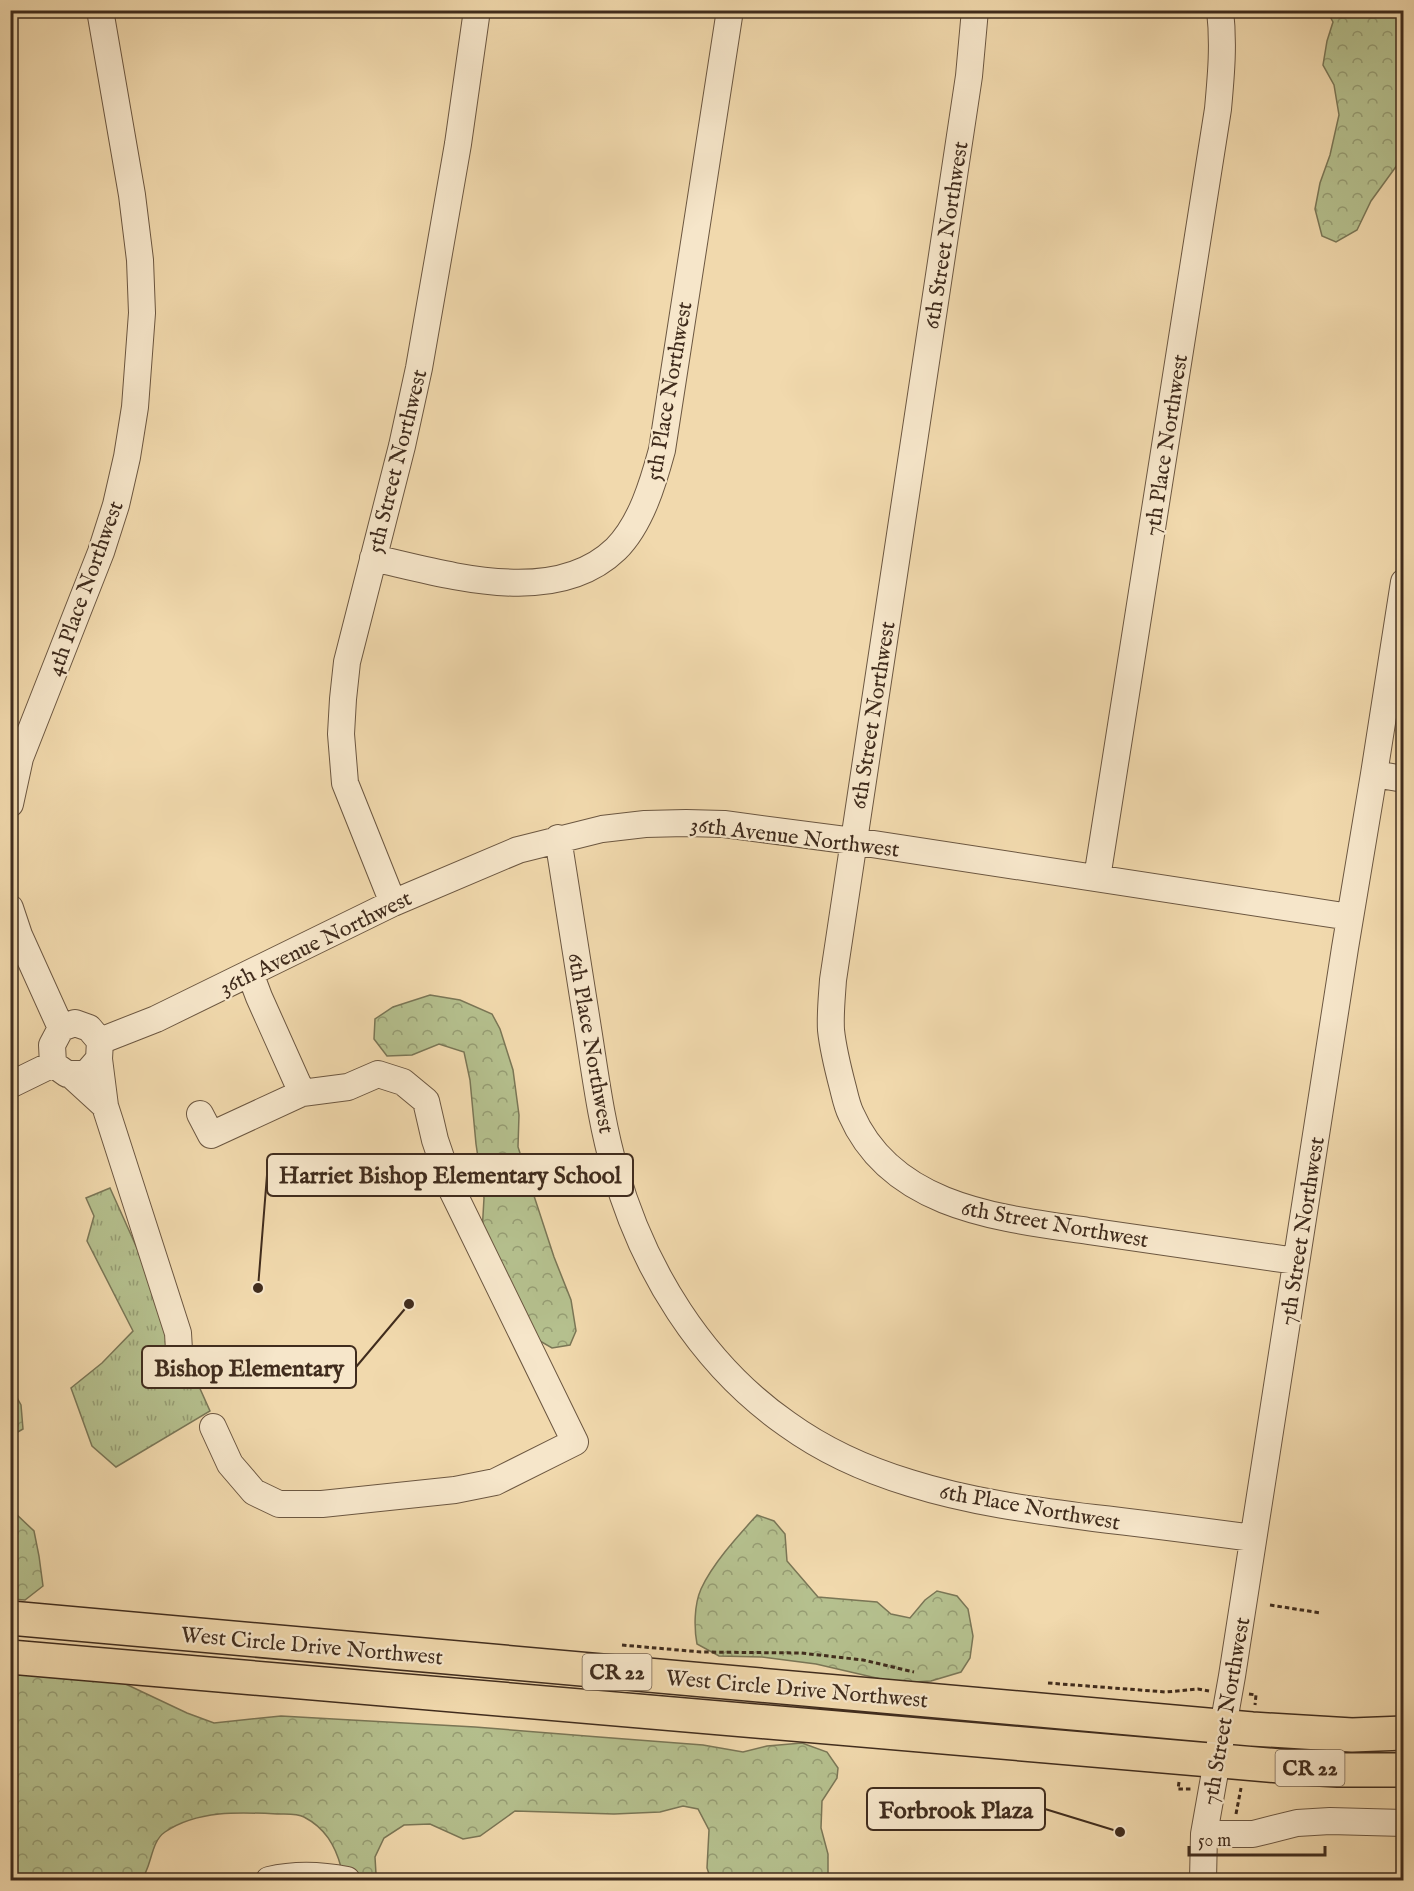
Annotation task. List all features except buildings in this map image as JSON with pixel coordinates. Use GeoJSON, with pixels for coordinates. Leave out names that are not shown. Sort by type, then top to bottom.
{"type":"FeatureCollection","features":[{"type":"Feature","properties":{"kind":"main road","name":"West Circle Drive Northwest"},"geometry":{"type":"LineString","coordinates":[[10,1618],[1223,1726],[1321,1734],[1404,1733]]}},
{"type":"Feature","properties":{"kind":"main road","name":"West Circle Drive Northwest"},"geometry":{"type":"LineString","coordinates":[[10,1657],[1338,1770],[1404,1770]]}},
{"type":"Feature","properties":{"kind":"street","name":"4th Place Northwest"},"geometry":{"type":"LineString","coordinates":[[10,804],[20,758],[116,505],[135,407],[142,313],[140,260],[132,195],[100,10]]}},
{"type":"Feature","properties":{"kind":"street","name":"5th Street Northwest"},"geometry":{"type":"LineString","coordinates":[[393,903],[345,783],[341,735],[347,662],[419,368],[458,144],[477,10]]}},
{"type":"Feature","properties":{"kind":"street","name":"5th Place Northwest"},"geometry":{"type":"LineString","coordinates":[[373,558],[469,579],[501,583],[534,582],[567,577],[593,566],[616,549],[636,520],[652,484],[662,450],[730,10]]}},
{"type":"Feature","properties":{"kind":"street","name":"6th Street Northwest"},"geometry":{"type":"LineString","coordinates":[[975,10],[969,76],[833,980],[831,1029],[838,1070],[850,1114],[868,1144],[893,1171],[923,1192],[988,1214],[1034,1223],[1296,1262]]}},
{"type":"Feature","properties":{"kind":"street","name":"7th Place Northwest"},"geometry":{"type":"LineString","coordinates":[[1097,878],[1218,109],[1223,31],[1220,10]]}},
{"type":"Feature","properties":{"kind":"street","name":"7th Street Northwest"},"geometry":{"type":"LineString","coordinates":[[1203,1881],[1204,1834],[1232,1676],[1404,582]]}},
{"type":"Feature","properties":{"kind":"street"},"geometry":{"type":"LineString","coordinates":[[1374,774],[1404,779]]}},
{"type":"Feature","properties":{"kind":"street","name":"36th Avenue Northwest"},"geometry":{"type":"LineString","coordinates":[[10,1084],[62,1069],[86,1074],[100,1050],[156,1019],[393,903],[518,850],[558,838],[602,829],[645,824],[724,824],[853,841],[1350,917]]}},
{"type":"Feature","properties":{"kind":"street","name":"6th Place Northwest"},"geometry":{"type":"LineString","coordinates":[[558,838],[602,1113],[614,1169],[633,1227],[654,1270],[684,1320],[714,1358],[749,1393],[787,1424],[823,1446],[858,1463],[909,1483],[960,1497],[1032,1510],[1253,1538]]}},
{"type":"Feature","properties":{"kind":"street"},"geometry":{"type":"LineString","coordinates":[[10,908],[19,935],[61,1028]]}},
{"type":"Feature","properties":{"kind":"street"},"geometry":{"type":"LineString","coordinates":[[250,973],[302,1093]]}},
{"type":"Feature","properties":{"kind":"street"},"geometry":{"type":"LineString","coordinates":[[105,1106],[62,1069],[52,1045],[61,1028],[75,1023],[89,1028],[100,1050],[105,1106],[178,1333],[180,1367]]}},
{"type":"Feature","properties":{"kind":"street"},"geometry":{"type":"LineString","coordinates":[[200,1114],[211,1135],[302,1093],[348,1087],[378,1074],[403,1082],[426,1101],[435,1140],[452,1190],[575,1442],[495,1482],[455,1490],[322,1504],[279,1504],[254,1492],[230,1464],[213,1427]]}},
{"type":"Feature","properties":{"kind":"street"},"geometry":{"type":"LineString","coordinates":[[1204,1834],[1253,1834],[1297,1823],[1330,1821],[1404,1823]]}},
{"type":"Feature","properties":{"kind":"street"},"geometry":{"type":"LineString","coordinates":[[269,1881],[300,1876],[328,1877],[346,1881]]}},
{"type":"Feature","properties":{"kind":"path"},"geometry":{"type":"LineString","coordinates":[[1270,1605],[1321,1613]]}},
{"type":"Feature","properties":{"kind":"path"},"geometry":{"type":"LineString","coordinates":[[1235,1821],[1241,1789]]}},
{"type":"Feature","properties":{"kind":"green space"},"geometry":{"type":"Polygon","coordinates":[[[1327,11],[1398,11],[1400,60],[1404,67],[1403,157],[1371,201],[1357,230],[1336,242],[1322,236],[1315,209],[1339,115],[1334,85],[1323,65],[1333,22],[1327,11]]]}},
{"type":"Feature","properties":{"kind":"green space"},"geometry":{"type":"Polygon","coordinates":[[[430,995],[460,1000],[492,1014],[500,1029],[513,1070],[519,1115],[518,1147],[554,1257],[571,1300],[576,1331],[570,1345],[552,1348],[533,1337],[482,1233],[484,1198],[470,1080],[464,1052],[439,1044],[412,1055],[387,1056],[374,1039],[375,1019],[393,1007],[430,995]]]}},
{"type":"Feature","properties":{"kind":"green space"},"geometry":{"type":"Polygon","coordinates":[[[110,1188],[210,1411],[116,1467],[92,1446],[71,1388],[102,1363],[133,1331],[87,1241],[94,1216],[86,1198],[110,1188]]]}},
{"type":"Feature","properties":{"kind":"green space"},"geometry":{"type":"Polygon","coordinates":[[[10,1385],[21,1405],[23,1429],[11,1436],[10,1385]]]}},
{"type":"Feature","properties":{"kind":"green space"},"geometry":{"type":"Polygon","coordinates":[[[11,1512],[34,1531],[39,1556],[43,1586],[25,1600],[11,1599],[11,1512]]]}},
{"type":"Feature","properties":{"kind":"green space"},"geometry":{"type":"Polygon","coordinates":[[[757,1515],[774,1521],[785,1534],[787,1561],[818,1597],[877,1602],[891,1614],[910,1618],[925,1600],[937,1591],[957,1596],[968,1609],[973,1636],[970,1658],[961,1672],[931,1681],[898,1683],[816,1664],[762,1657],[719,1656],[697,1644],[695,1616],[701,1589],[719,1560],[757,1515]]]}},
{"type":"Feature","properties":{"kind":"green space"},"geometry":{"type":"Polygon","coordinates":[[[11,1668],[115,1679],[187,1713],[214,1723],[281,1716],[475,1727],[703,1745],[743,1752],[767,1746],[802,1743],[827,1752],[838,1768],[837,1778],[822,1801],[821,1828],[828,1854],[828,1880],[711,1880],[707,1868],[709,1830],[698,1809],[683,1806],[660,1812],[614,1814],[515,1811],[480,1836],[463,1839],[430,1824],[404,1825],[384,1838],[375,1857],[376,1874],[381,1880],[331,1880],[341,1867],[336,1851],[318,1826],[301,1816],[219,1814],[177,1825],[160,1836],[141,1880],[11,1880],[11,1668]]]}},
{"type":"Feature","properties":{"kind":"place","name":"Harriet Bishop Elementary School"},"geometry":{"type":"Point","coordinates":[258,1288]}},
{"type":"Feature","properties":{"kind":"place","name":"Bishop Elementary"},"geometry":{"type":"Point","coordinates":[409,1304]}},
{"type":"Feature","properties":{"kind":"place","name":"Forbrook Plaza"},"geometry":{"type":"Point","coordinates":[1120,1832]}}]}
